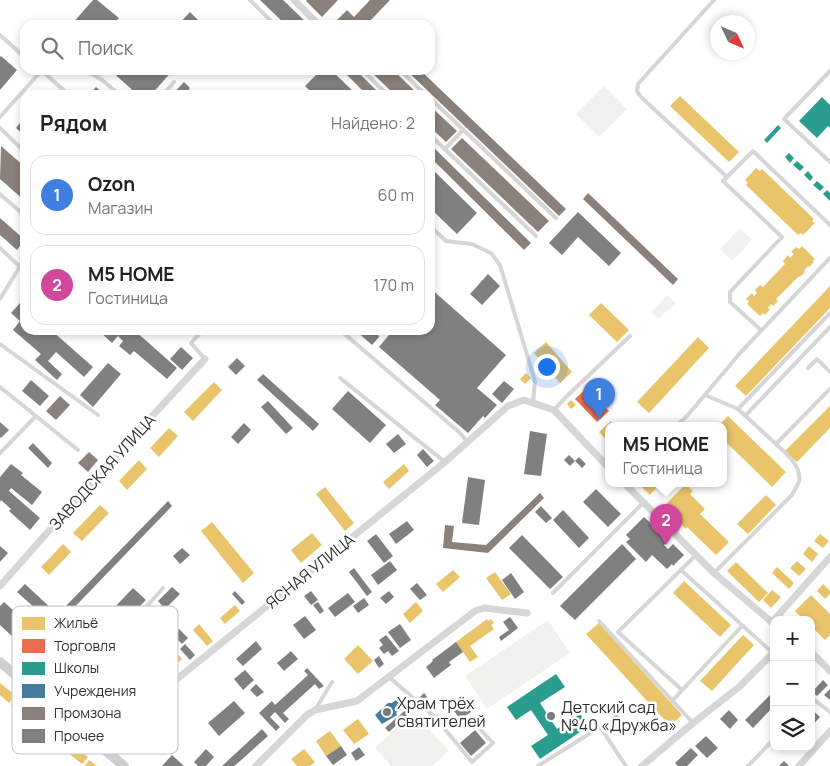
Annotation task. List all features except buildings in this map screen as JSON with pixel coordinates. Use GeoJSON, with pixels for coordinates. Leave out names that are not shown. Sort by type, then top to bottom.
{"type":"FeatureCollection","features":[{"type":"Feature","properties":{"kind":"street"},"geometry":{"type":"LineString","coordinates":[[295,0],[314,20]]}},
{"type":"Feature","properties":{"kind":"street","name":"ЗАВОДСКАЯ УЛИЦА"},"geometry":{"type":"LineString","coordinates":[[0,586],[117,454],[205,359]]}},
{"type":"Feature","properties":{"kind":"street","name":"ЯСНАЯ УЛИЦА"},"geometry":{"type":"LineString","coordinates":[[178,678],[445,462],[508,406],[524,400],[533,402]]}},
{"type":"Feature","properties":{"kind":"street"},"geometry":{"type":"LineString","coordinates":[[533,402],[554,410],[605,464]]}},
{"type":"Feature","properties":{"kind":"street"},"geometry":{"type":"LineString","coordinates":[[628,487],[714,573],[770,620]]}},
{"type":"Feature","properties":{"kind":"street"},"geometry":{"type":"LineString","coordinates":[[778,616],[830,557]]}},
{"type":"Feature","properties":{"kind":"street"},"geometry":{"type":"LineString","coordinates":[[256,766],[307,715],[315,710],[357,701],[475,611],[484,608],[527,613]]}},
{"type":"Feature","properties":{"kind":"street"},"geometry":{"type":"LineString","coordinates":[[642,766],[739,687],[770,655]]}},
{"type":"Feature","properties":{"kind":"street"},"geometry":{"type":"LineString","coordinates":[[815,656],[830,671]]}},
{"type":"Feature","properties":{"kind":"street"},"geometry":{"type":"LineString","coordinates":[[0,662],[12,672]]}},
{"type":"Feature","properties":{"kind":"street"},"geometry":{"type":"LineString","coordinates":[[799,766],[830,731]]}},
{"type":"Feature","properties":{"kind":"street"},"geometry":{"type":"LineString","coordinates":[[108,754],[124,766]]}},
{"type":"Feature","properties":{"kind":"lane"},"geometry":{"type":"LineString","coordinates":[[250,0],[271,20]]}},
{"type":"Feature","properties":{"kind":"lane"},"geometry":{"type":"LineString","coordinates":[[714,0],[638,84],[637,88],[641,97],[727,177]]}},
{"type":"Feature","properties":{"kind":"lane"},"geometry":{"type":"LineString","coordinates":[[0,36],[20,51]]}},
{"type":"Feature","properties":{"kind":"lane"},"geometry":{"type":"LineString","coordinates":[[830,71],[784,119],[830,162]]}},
{"type":"Feature","properties":{"kind":"lane"},"geometry":{"type":"LineString","coordinates":[[24,90],[37,75]]}},
{"type":"Feature","properties":{"kind":"lane"},"geometry":{"type":"LineString","coordinates":[[47,75],[63,90]]}},
{"type":"Feature","properties":{"kind":"lane"},"geometry":{"type":"LineString","coordinates":[[94,75],[114,90]]}},
{"type":"Feature","properties":{"kind":"lane"},"geometry":{"type":"LineString","coordinates":[[367,75],[383,90]]}},
{"type":"Feature","properties":{"kind":"lane"},"geometry":{"type":"LineString","coordinates":[[405,75],[421,90]]}},
{"type":"Feature","properties":{"kind":"lane"},"geometry":{"type":"LineString","coordinates":[[167,90],[174,82]]}},
{"type":"Feature","properties":{"kind":"lane"},"geometry":{"type":"LineString","coordinates":[[0,117],[20,94]]}},
{"type":"Feature","properties":{"kind":"lane"},"geometry":{"type":"LineString","coordinates":[[435,103],[556,218]]}},
{"type":"Feature","properties":{"kind":"lane"},"geometry":{"type":"LineString","coordinates":[[0,128],[20,147]]}},
{"type":"Feature","properties":{"kind":"lane"},"geometry":{"type":"LineString","coordinates":[[445,149],[464,130]]}},
{"type":"Feature","properties":{"kind":"lane"},"geometry":{"type":"LineString","coordinates":[[435,140],[536,236]]}},
{"type":"Feature","properties":{"kind":"lane"},"geometry":{"type":"LineString","coordinates":[[761,330],[730,302],[730,292],[782,237],[724,181],[753,151],[830,225]]}},
{"type":"Feature","properties":{"kind":"lane"},"geometry":{"type":"LineString","coordinates":[[0,194],[20,212]]}},
{"type":"Feature","properties":{"kind":"lane"},"geometry":{"type":"LineString","coordinates":[[435,231],[446,241],[472,244],[490,253],[500,265],[535,381],[533,402]]}},
{"type":"Feature","properties":{"kind":"lane"},"geometry":{"type":"LineString","coordinates":[[0,248],[19,266],[0,298]]}},
{"type":"Feature","properties":{"kind":"lane"},"geometry":{"type":"LineString","coordinates":[[680,422],[761,330],[830,259]]}},
{"type":"Feature","properties":{"kind":"lane"},"geometry":{"type":"LineString","coordinates":[[738,409],[830,313]]}},
{"type":"Feature","properties":{"kind":"lane"},"geometry":{"type":"LineString","coordinates":[[746,415],[830,327]]}},
{"type":"Feature","properties":{"kind":"lane"},"geometry":{"type":"LineString","coordinates":[[198,335],[191,343],[205,359]]}},
{"type":"Feature","properties":{"kind":"lane"},"geometry":{"type":"LineString","coordinates":[[346,335],[468,441]]}},
{"type":"Feature","properties":{"kind":"lane"},"geometry":{"type":"LineString","coordinates":[[554,410],[630,336]]}},
{"type":"Feature","properties":{"kind":"lane"},"geometry":{"type":"LineString","coordinates":[[0,344],[98,415]]}},
{"type":"Feature","properties":{"kind":"lane"},"geometry":{"type":"LineString","coordinates":[[808,368],[817,359],[830,372]]}},
{"type":"Feature","properties":{"kind":"lane"},"geometry":{"type":"LineString","coordinates":[[340,378],[445,462]]}},
{"type":"Feature","properties":{"kind":"lane"},"geometry":{"type":"LineString","coordinates":[[0,387],[78,450]]}},
{"type":"Feature","properties":{"kind":"lane"},"geometry":{"type":"LineString","coordinates":[[776,444],[830,389]]}},
{"type":"Feature","properties":{"kind":"lane"},"geometry":{"type":"LineString","coordinates":[[705,395],[738,409],[746,415],[794,464],[798,472],[799,481],[792,496],[714,573]]}},
{"type":"Feature","properties":{"kind":"lane"},"geometry":{"type":"LineString","coordinates":[[0,453],[36,416]]}},
{"type":"Feature","properties":{"kind":"lane"},"geometry":{"type":"LineString","coordinates":[[553,593],[643,502]]}},
{"type":"Feature","properties":{"kind":"lane"},"geometry":{"type":"LineString","coordinates":[[682,690],[618,632],[696,555]]}},
{"type":"Feature","properties":{"kind":"lane"},"geometry":{"type":"LineString","coordinates":[[681,570],[770,649]]}},
{"type":"Feature","properties":{"kind":"lane"},"geometry":{"type":"LineString","coordinates":[[147,606],[163,588]]}},
{"type":"Feature","properties":{"kind":"lane"},"geometry":{"type":"LineString","coordinates":[[599,621],[693,723]]}},
{"type":"Feature","properties":{"kind":"lane"},"geometry":{"type":"LineString","coordinates":[[672,700],[742,626]]}},
{"type":"Feature","properties":{"kind":"lane"},"geometry":{"type":"LineString","coordinates":[[389,677],[434,716],[472,762],[493,743],[478,727],[434,716]]}},
{"type":"Feature","properties":{"kind":"lane"},"geometry":{"type":"LineString","coordinates":[[315,710],[332,682]]}},
{"type":"Feature","properties":{"kind":"lane"},"geometry":{"type":"LineString","coordinates":[[815,700],[830,712]]}},
{"type":"Feature","properties":{"kind":"lane"},"geometry":{"type":"LineString","coordinates":[[538,766],[600,727],[626,766]]}},
{"type":"Feature","properties":{"kind":"lane"},"geometry":{"type":"LineString","coordinates":[[748,766],[770,743]]}},
{"type":"Feature","properties":{"kind":"shaded area"},"geometry":{"type":"Polygon","coordinates":[[[604,86],[627,109],[599,137],[576,114],[604,86]]]}},
{"type":"Feature","properties":{"kind":"shaded area"},"geometry":{"type":"Polygon","coordinates":[[[740,228],[752,240],[732,261],[720,249],[740,228]]]}},
{"type":"Feature","properties":{"kind":"shaded area"},"geometry":{"type":"Polygon","coordinates":[[[667,295],[676,303],[658,319],[651,312],[667,295]]]}},
{"type":"Feature","properties":{"kind":"shaded area"},"geometry":{"type":"Polygon","coordinates":[[[548,620],[570,653],[487,709],[465,676],[548,620]]]}},
{"type":"Feature","properties":{"kind":"shaded area"},"geometry":{"type":"Polygon","coordinates":[[[413,712],[449,751],[432,766],[391,766],[375,748],[413,712]]]}},
{"type":"Feature","properties":{"kind":"place","name":"Ozon"},"geometry":{"type":"Point","coordinates":[599,419]}},
{"type":"Feature","properties":{"kind":"place","name":"M5 HOME"},"geometry":{"type":"Point","coordinates":[666,545]}},
{"type":"Feature","properties":{"kind":"place","name":"Храм трёх святителей"},"geometry":{"type":"Point","coordinates":[387,712]}},
{"type":"Feature","properties":{"kind":"place","name":"Детский сад №40 «Дружба»"},"geometry":{"type":"Point","coordinates":[551,716]}}]}
